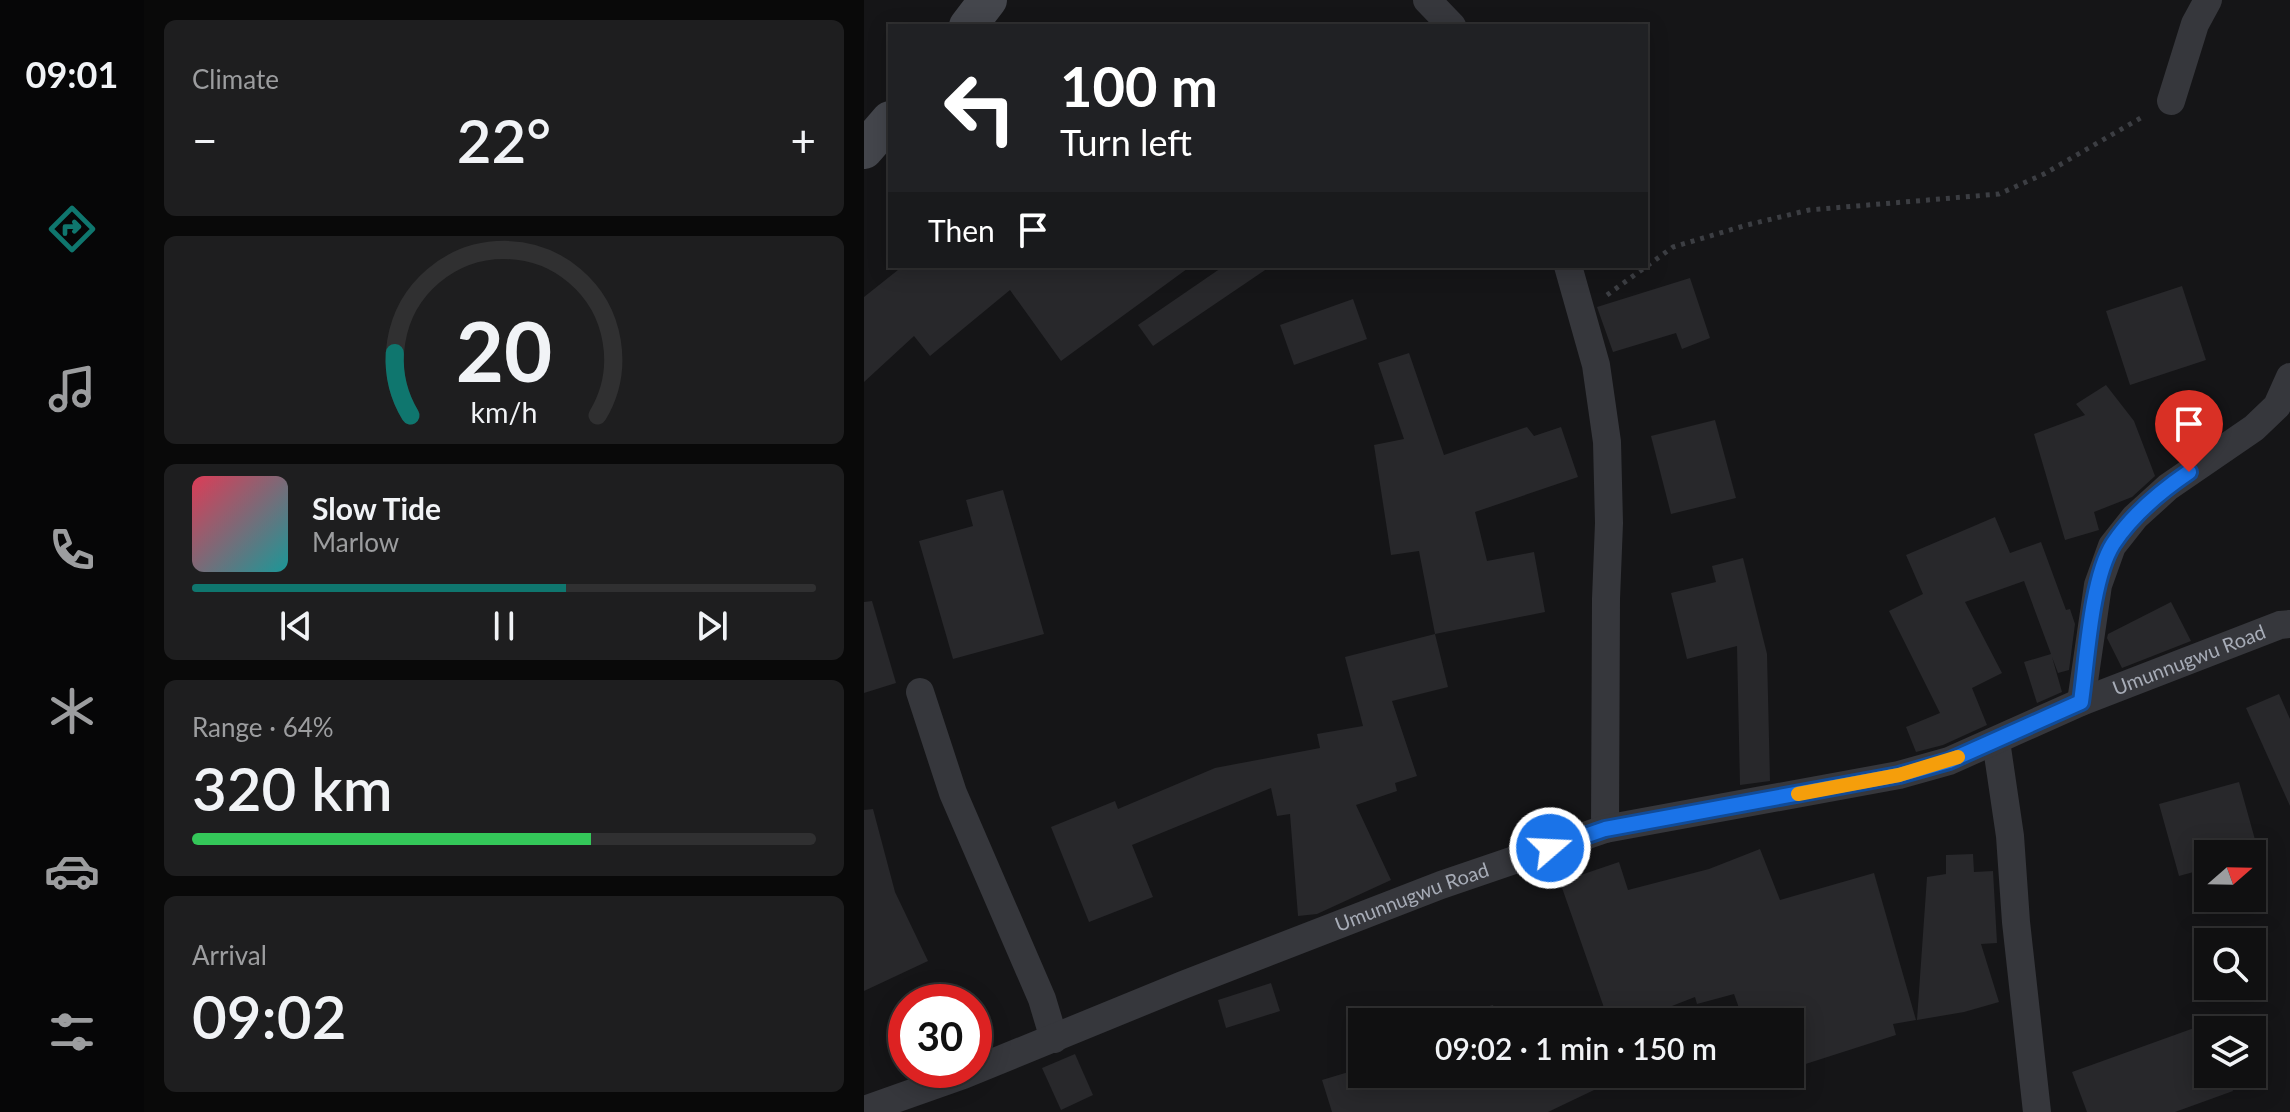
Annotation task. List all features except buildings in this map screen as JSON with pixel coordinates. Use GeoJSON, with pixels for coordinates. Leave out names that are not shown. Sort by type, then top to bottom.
{"type":"FeatureCollection","features":[{"type":"Feature","properties":{"kind":"main road"},"geometry":{"type":"LineString","coordinates":[[970,24],[988,0]]}},
{"type":"Feature","properties":{"kind":"main road"},"geometry":{"type":"LineString","coordinates":[[864,150],[888,122]]}},
{"type":"Feature","properties":{"kind":"street"},"geometry":{"type":"LineString","coordinates":[[1427,0],[1450,24]]}},
{"type":"Feature","properties":{"kind":"street"},"geometry":{"type":"LineString","coordinates":[[2171,101],[2195,24],[2208,0]]}},
{"type":"Feature","properties":{"kind":"street"},"geometry":{"type":"LineString","coordinates":[[1569,268],[1596,365],[1607,442],[1609,523],[1605,829]]}},
{"type":"Feature","properties":{"kind":"street"},"geometry":{"type":"LineString","coordinates":[[2081,702],[2098,585],[2112,546],[2135,517],[2168,487],[2254,428],[2277,406],[2290,377]]}},
{"type":"Feature","properties":{"kind":"street","name":"Umunnugwu Road"},"geometry":{"type":"LineString","coordinates":[[864,1110],[1054,1039],[1441,885],[1605,829],[1899,775],[1949,761],[2081,702],[2280,625],[2290,624]]}},
{"type":"Feature","properties":{"kind":"street"},"geometry":{"type":"LineString","coordinates":[[920,692],[953,793],[1042,999],[1054,1039]]}},
{"type":"Feature","properties":{"kind":"street"},"geometry":{"type":"LineString","coordinates":[[1996,741],[2010,836],[2016,922],[2037,1112]]}},
{"type":"Feature","properties":{"kind":"path"},"geometry":{"type":"LineString","coordinates":[[1648,266],[1673,247],[1809,210],[1999,194],[2044,174],[2171,101]]}},
{"type":"Feature","properties":{"kind":"path"},"geometry":{"type":"LineString","coordinates":[[1583,311],[1646,268]]}},
{"type":"Feature","properties":{"kind":"slow traffic"},"geometry":{"type":"LineString","coordinates":[[1798,794],[1899,775],[1958,757]]}},
{"type":"Feature","properties":{"kind":"route"},"geometry":{"type":"LineString","coordinates":[[1550,848],[1605,829],[1899,775],[1949,761],[2081,702],[2098,585],[2112,546],[2135,517],[2189,472]]}}]}
